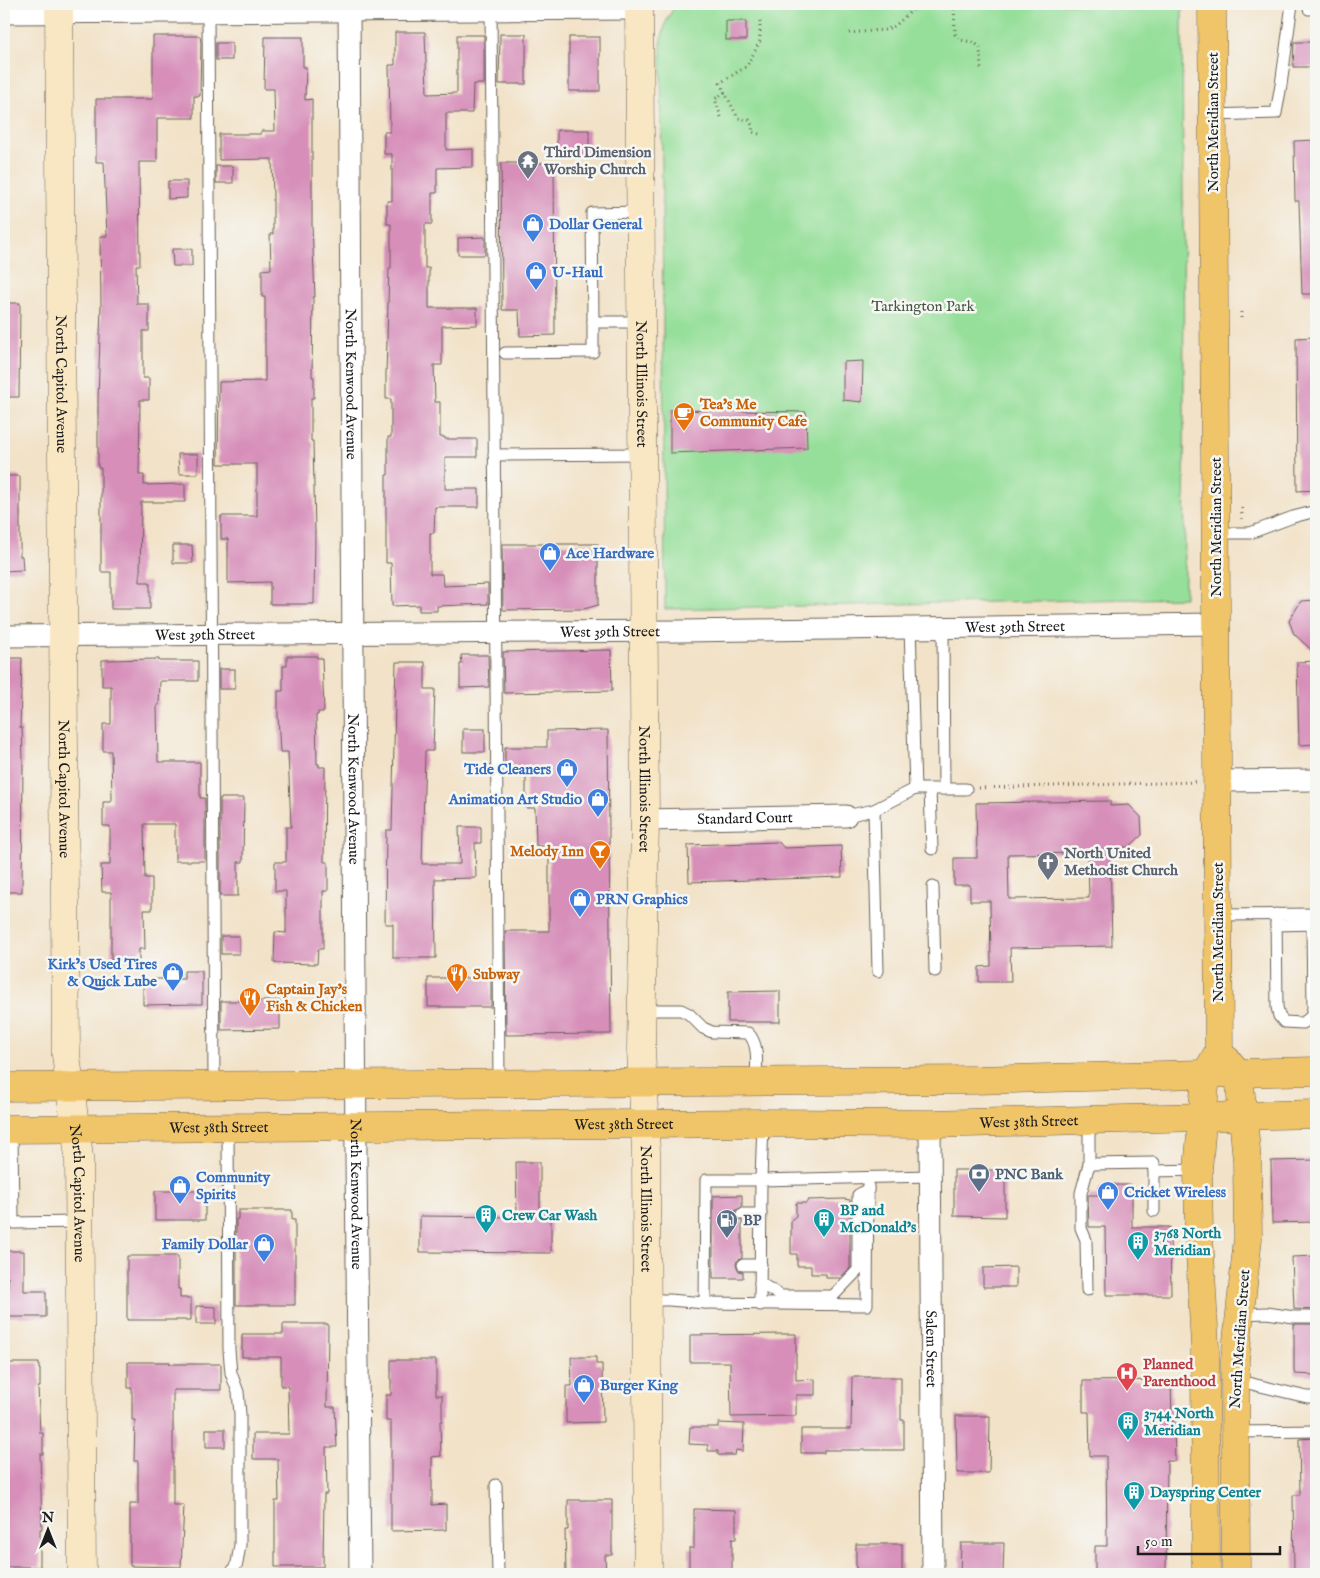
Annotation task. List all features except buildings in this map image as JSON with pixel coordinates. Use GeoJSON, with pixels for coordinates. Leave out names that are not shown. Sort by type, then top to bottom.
{"type":"FeatureCollection","features":[{"type":"Feature","properties":{"kind":"main road","name":"North Meridian Street"},"geometry":{"type":"LineString","coordinates":[[1206,1574],[1204,1346],[1198,1170],[1206,1074],[1219,1051],[1212,4]]}},
{"type":"Feature","properties":{"kind":"main road","name":"North Illinois Street"},"geometry":{"type":"LineString","coordinates":[[639,6],[645,820],[642,1082],[645,1125],[648,1574]]}},
{"type":"Feature","properties":{"kind":"main road","name":"North Capitol Avenue"},"geometry":{"type":"LineString","coordinates":[[60,8],[66,1047],[79,1157],[82,1574]]}},
{"type":"Feature","properties":{"kind":"main road"},"geometry":{"type":"LineString","coordinates":[[1219,1051],[1239,1074]]}},
{"type":"Feature","properties":{"kind":"main road"},"geometry":{"type":"LineString","coordinates":[[4,1087],[974,1080],[1316,1071]]}},
{"type":"Feature","properties":{"kind":"main road","name":"North Meridian Street"},"geometry":{"type":"LineString","coordinates":[[1236,1574],[1235,1380],[1239,1314],[1248,1238],[1248,1161],[1239,1074]]}},
{"type":"Feature","properties":{"kind":"main road","name":"West 38th Street"},"geometry":{"type":"LineString","coordinates":[[8,1129],[762,1123],[930,1124],[1316,1114]]}},
{"type":"Feature","properties":{"kind":"street"},"geometry":{"type":"LineString","coordinates":[[4,13],[60,8],[208,12],[349,8],[639,6]]}},
{"type":"Feature","properties":{"kind":"street","name":"North Kenwood Avenue"},"geometry":{"type":"LineString","coordinates":[[349,8],[360,1574]]}},
{"type":"Feature","properties":{"kind":"street","name":"West 39th Street"},"geometry":{"type":"LineString","coordinates":[[4,636],[1216,624]]}},
{"type":"Feature","properties":{"kind":"street"},"geometry":{"type":"LineString","coordinates":[[1217,781],[1316,780]]}},
{"type":"Feature","properties":{"kind":"street","name":"Standard Court"},"geometry":{"type":"LineString","coordinates":[[645,820],[846,816]]}},
{"type":"Feature","properties":{"kind":"street","name":"Salem Street"},"geometry":{"type":"LineString","coordinates":[[930,1124],[933,1574]]}},
{"type":"Feature","properties":{"kind":"lane"},"geometry":{"type":"LineString","coordinates":[[1213,115],[1276,113],[1292,4]]}},
{"type":"Feature","properties":{"kind":"lane"},"geometry":{"type":"LineString","coordinates":[[491,7],[499,1083]]}},
{"type":"Feature","properties":{"kind":"lane"},"geometry":{"type":"LineString","coordinates":[[208,12],[214,1085]]}},
{"type":"Feature","properties":{"kind":"lane"},"geometry":{"type":"LineString","coordinates":[[505,353],[593,352],[592,213],[641,212]]}},
{"type":"Feature","properties":{"kind":"lane"},"geometry":{"type":"LineString","coordinates":[[593,322],[641,322]]}},
{"type":"Feature","properties":{"kind":"lane"},"geometry":{"type":"LineString","coordinates":[[494,455],[642,454]]}},
{"type":"Feature","properties":{"kind":"lane"},"geometry":{"type":"LineString","coordinates":[[1216,533],[1250,533],[1292,517],[1316,511]]}},
{"type":"Feature","properties":{"kind":"lane"},"geometry":{"type":"LineString","coordinates":[[910,627],[915,789]]}},
{"type":"Feature","properties":{"kind":"lane"},"geometry":{"type":"LineString","coordinates":[[943,627],[944,789]]}},
{"type":"Feature","properties":{"kind":"lane"},"geometry":{"type":"LineString","coordinates":[[846,816],[874,810],[915,789],[966,789]]}},
{"type":"Feature","properties":{"kind":"lane"},"geometry":{"type":"LineString","coordinates":[[930,789],[932,849]]}},
{"type":"Feature","properties":{"kind":"lane"},"geometry":{"type":"LineString","coordinates":[[874,810],[878,971]]}},
{"type":"Feature","properties":{"kind":"lane"},"geometry":{"type":"LineString","coordinates":[[933,887],[934,971]]}},
{"type":"Feature","properties":{"kind":"lane"},"geometry":{"type":"LineString","coordinates":[[1218,915],[1315,921],[1313,1008],[1311,1017],[1304,1023],[1284,1022],[1279,1016],[1277,1007],[1276,920]]}},
{"type":"Feature","properties":{"kind":"lane"},"geometry":{"type":"LineString","coordinates":[[642,1010],[681,1010],[689,1014],[703,1028],[712,1032],[748,1033],[754,1039],[756,1047],[756,1082]]}},
{"type":"Feature","properties":{"kind":"lane"},"geometry":{"type":"LineString","coordinates":[[1087,1290],[1086,1240],[1081,1228],[1080,1192],[1089,1164],[1089,1120]]}},
{"type":"Feature","properties":{"kind":"lane"},"geometry":{"type":"LineString","coordinates":[[760,1305],[762,1123]]}},
{"type":"Feature","properties":{"kind":"lane"},"geometry":{"type":"LineString","coordinates":[[228,1127],[229,1350],[230,1373],[238,1392],[240,1424],[240,1545],[237,1563],[231,1574]]}},
{"type":"Feature","properties":{"kind":"lane"},"geometry":{"type":"LineString","coordinates":[[8,1129],[9,1223],[80,1222]]}},
{"type":"Feature","properties":{"kind":"lane"},"geometry":{"type":"LineString","coordinates":[[1089,1164],[1154,1163],[1154,1211]]}},
{"type":"Feature","properties":{"kind":"lane"},"geometry":{"type":"LineString","coordinates":[[1154,1171],[1198,1170]]}},
{"type":"Feature","properties":{"kind":"lane"},"geometry":{"type":"LineString","coordinates":[[704,1303],[709,1264],[706,1180],[868,1184],[930,1176]]}},
{"type":"Feature","properties":{"kind":"lane"},"geometry":{"type":"LineString","coordinates":[[760,1283],[781,1296],[833,1296],[858,1270],[858,1195],[868,1184]]}},
{"type":"Feature","properties":{"kind":"lane"},"geometry":{"type":"LineString","coordinates":[[647,1300],[760,1305],[867,1305],[868,1184]]}},
{"type":"Feature","properties":{"kind":"lane"},"geometry":{"type":"LineString","coordinates":[[742,1214],[761,1214]]}},
{"type":"Feature","properties":{"kind":"lane"},"geometry":{"type":"LineString","coordinates":[[742,1264],[761,1265]]}},
{"type":"Feature","properties":{"kind":"lane"},"geometry":{"type":"LineString","coordinates":[[1239,1314],[1267,1313],[1294,1317],[1316,1317]]}},
{"type":"Feature","properties":{"kind":"lane"},"geometry":{"type":"LineString","coordinates":[[1235,1380],[1307,1397],[1316,1397]]}},
{"type":"Feature","properties":{"kind":"lane"},"geometry":{"type":"LineString","coordinates":[[1235,1432],[1316,1431]]}},
{"type":"Feature","properties":{"kind":"lane"},"geometry":{"type":"LineString","coordinates":[[496,1485],[498,1574]]}},
{"type":"Feature","properties":{"kind":"path"},"geometry":{"type":"LineString","coordinates":[[849,33],[884,30],[895,26],[911,11],[920,6],[954,5],[955,34],[960,40],[973,42],[980,48],[981,72]]}},
{"type":"Feature","properties":{"kind":"path"},"geometry":{"type":"LineString","coordinates":[[759,134],[752,132],[753,127],[749,120],[738,118],[720,83],[747,66],[760,40],[760,19]]}},
{"type":"Feature","properties":{"kind":"path"},"geometry":{"type":"LineString","coordinates":[[721,117],[715,99],[725,92]]}},
{"type":"Feature","properties":{"kind":"path"},"geometry":{"type":"LineString","coordinates":[[1241,312],[1241,320]]}},
{"type":"Feature","properties":{"kind":"path"},"geometry":{"type":"LineString","coordinates":[[1242,507],[1242,522]]}},
{"type":"Feature","properties":{"kind":"path"},"geometry":{"type":"LineString","coordinates":[[966,789],[1185,782]]}},
{"type":"Feature","properties":{"kind":"green space","name":"Tarkington Park"},"geometry":{"type":"Polygon","coordinates":[[[678,4],[1182,4],[1185,598],[665,609],[661,44],[666,22],[678,4]]]}},
{"type":"Feature","properties":{"kind":"place","name":"Third Dimension Worship Church"},"geometry":{"type":"Point","coordinates":[528,180]}},
{"type":"Feature","properties":{"kind":"place","name":"Dollar General"},"geometry":{"type":"Point","coordinates":[533,243]}},
{"type":"Feature","properties":{"kind":"place","name":"U-Haul"},"geometry":{"type":"Point","coordinates":[536,291]}},
{"type":"Feature","properties":{"kind":"place","name":"Tea's Me Community Cafe"},"geometry":{"type":"Point","coordinates":[684,432]}},
{"type":"Feature","properties":{"kind":"place","name":"Ace Hardware"},"geometry":{"type":"Point","coordinates":[550,572]}},
{"type":"Feature","properties":{"kind":"place","name":"Tide Cleaners"},"geometry":{"type":"Point","coordinates":[567,788]}},
{"type":"Feature","properties":{"kind":"place","name":"Animation Art Studio"},"geometry":{"type":"Point","coordinates":[598,818]}},
{"type":"Feature","properties":{"kind":"place","name":"Melody Inn"},"geometry":{"type":"Point","coordinates":[600,870]}},
{"type":"Feature","properties":{"kind":"place","name":"North United Methodist Church"},"geometry":{"type":"Point","coordinates":[1048,881]}},
{"type":"Feature","properties":{"kind":"place","name":"PRN Graphics"},"geometry":{"type":"Point","coordinates":[580,918]}},
{"type":"Feature","properties":{"kind":"place","name":"Kirk’s Used Tires & Quick Lube"},"geometry":{"type":"Point","coordinates":[173,992]}},
{"type":"Feature","properties":{"kind":"place","name":"Subway"},"geometry":{"type":"Point","coordinates":[457,993]}},
{"type":"Feature","properties":{"kind":"place","name":"Captain Jay's Fish & Chicken"},"geometry":{"type":"Point","coordinates":[250,1017]}},
{"type":"Feature","properties":{"kind":"place","name":"PNC Bank"},"geometry":{"type":"Point","coordinates":[979,1193]}},
{"type":"Feature","properties":{"kind":"place","name":"Community Spirits"},"geometry":{"type":"Point","coordinates":[180,1205]}},
{"type":"Feature","properties":{"kind":"place","name":"Cricket Wireless"},"geometry":{"type":"Point","coordinates":[1108,1211]}},
{"type":"Feature","properties":{"kind":"place","name":"Crew Car Wash"},"geometry":{"type":"Point","coordinates":[486,1234]}},
{"type":"Feature","properties":{"kind":"place","name":"BP and McDonald's"},"geometry":{"type":"Point","coordinates":[824,1238]}},
{"type":"Feature","properties":{"kind":"place","name":"BP"},"geometry":{"type":"Point","coordinates":[727,1239]}},
{"type":"Feature","properties":{"kind":"place","name":"3768 North Meridian"},"geometry":{"type":"Point","coordinates":[1138,1261]}},
{"type":"Feature","properties":{"kind":"place","name":"Family Dollar"},"geometry":{"type":"Point","coordinates":[264,1263]}},
{"type":"Feature","properties":{"kind":"place","name":"Planned Parenthood"},"geometry":{"type":"Point","coordinates":[1127,1392]}},
{"type":"Feature","properties":{"kind":"place","name":"Burger King"},"geometry":{"type":"Point","coordinates":[584,1404]}},
{"type":"Feature","properties":{"kind":"place","name":"3744 North Meridian"},"geometry":{"type":"Point","coordinates":[1128,1441]}},
{"type":"Feature","properties":{"kind":"place","name":"Dayspring Center"},"geometry":{"type":"Point","coordinates":[1134,1511]}}]}
